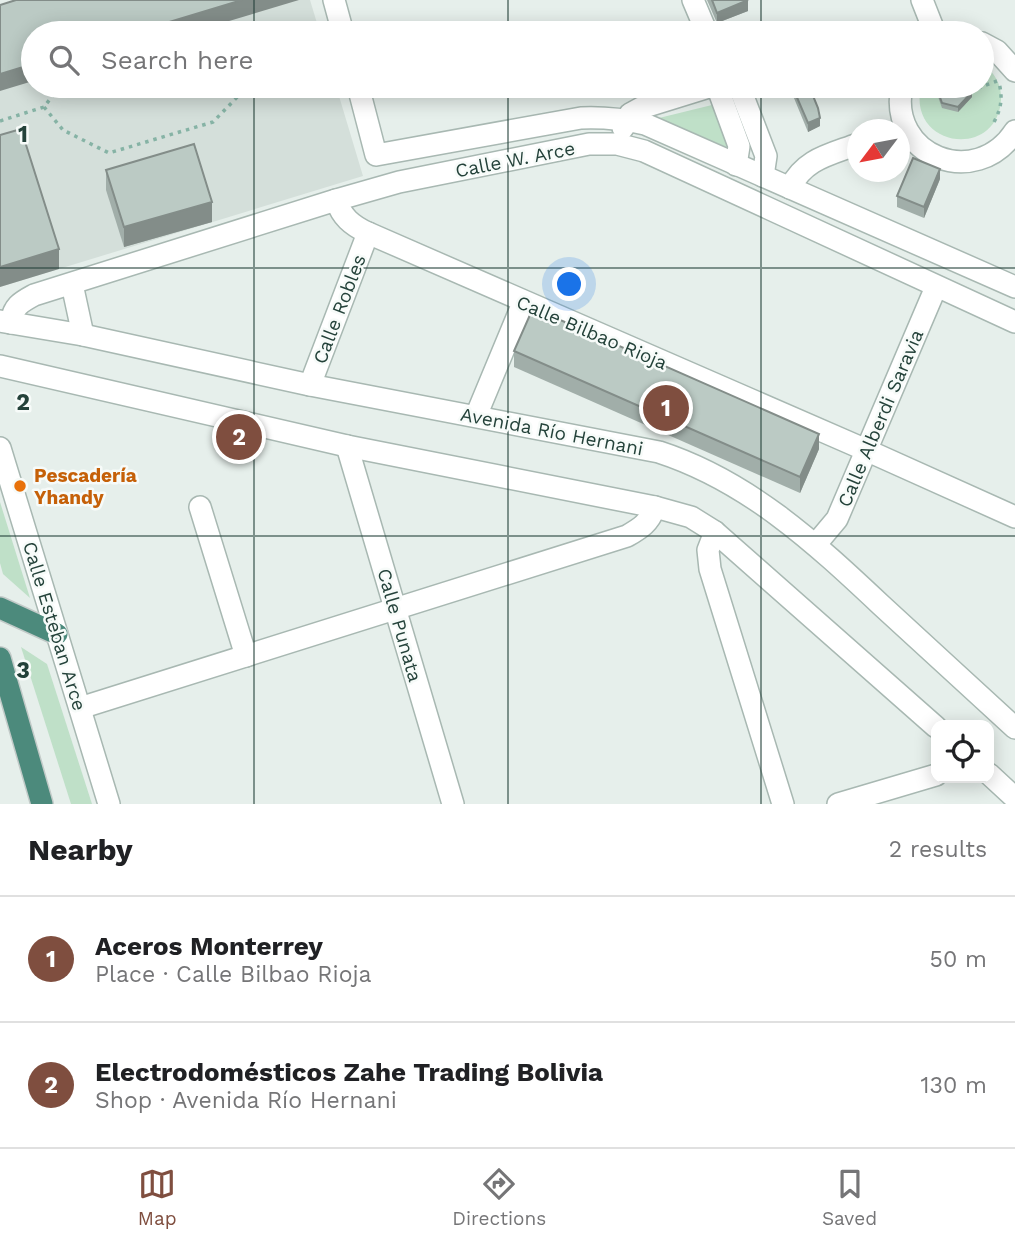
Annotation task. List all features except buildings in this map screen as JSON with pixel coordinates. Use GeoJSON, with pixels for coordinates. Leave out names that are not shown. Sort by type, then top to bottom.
{"type":"FeatureCollection","features":[{"type":"Feature","properties":{"kind":"highway"},"geometry":{"type":"LineString","coordinates":[[0,608],[57,634]]}},
{"type":"Feature","properties":{"kind":"highway"},"geometry":{"type":"LineString","coordinates":[[0,658],[42,804]]}},
{"type":"Feature","properties":{"kind":"street"},"geometry":{"type":"LineString","coordinates":[[334,0],[340,21]]}},
{"type":"Feature","properties":{"kind":"street"},"geometry":{"type":"LineString","coordinates":[[693,0],[702,21]]}},
{"type":"Feature","properties":{"kind":"street"},"geometry":{"type":"LineString","coordinates":[[922,0],[930,21]]}},
{"type":"Feature","properties":{"kind":"street"},"geometry":{"type":"LineString","coordinates":[[994,49],[1015,71]]}},
{"type":"Feature","properties":{"kind":"street","name":"Calle W. Arce"},"geometry":{"type":"LineString","coordinates":[[361,98],[376,155],[581,118],[607,116],[645,124],[1015,288]]}},
{"type":"Feature","properties":{"kind":"street"},"geometry":{"type":"LineString","coordinates":[[617,144],[626,120],[641,108],[675,98]]}},
{"type":"Feature","properties":{"kind":"street"},"geometry":{"type":"LineString","coordinates":[[720,98],[739,146],[736,164]]}},
{"type":"Feature","properties":{"kind":"street"},"geometry":{"type":"LineString","coordinates":[[744,98],[766,156],[763,176]]}},
{"type":"Feature","properties":{"kind":"street"},"geometry":{"type":"LineString","coordinates":[[899,119],[901,98]]}},
{"type":"Feature","properties":{"kind":"street"},"geometry":{"type":"LineString","coordinates":[[910,136],[932,155],[957,162],[971,162],[996,152],[1015,131]]}},
{"type":"Feature","properties":{"kind":"street","name":"Calle W. Arce"},"geometry":{"type":"LineString","coordinates":[[5,322],[18,304],[34,295],[336,200],[399,182],[589,144],[617,144],[644,151],[1015,322]]}},
{"type":"Feature","properties":{"kind":"street"},"geometry":{"type":"LineString","coordinates":[[790,188],[796,175],[804,167],[847,148]]}},
{"type":"Feature","properties":{"kind":"street","name":"Calle Bilbao Rioja"},"geometry":{"type":"LineString","coordinates":[[336,200],[341,214],[354,226],[368,233],[1015,517]]}},
{"type":"Feature","properties":{"kind":"street","name":"Calle Robles"},"geometry":{"type":"LineString","coordinates":[[310,386],[368,233]]}},
{"type":"Feature","properties":{"kind":"street"},"geometry":{"type":"LineString","coordinates":[[72,284],[83,335]]}},
{"type":"Feature","properties":{"kind":"street","name":"Calle Alberdi Saravia"},"geometry":{"type":"LineString","coordinates":[[816,544],[836,519],[936,287]]}},
{"type":"Feature","properties":{"kind":"street"},"geometry":{"type":"LineString","coordinates":[[476,416],[523,303]]}},
{"type":"Feature","properties":{"kind":"street","name":"Avenida Río Hernani"},"geometry":{"type":"LineString","coordinates":[[5,322],[83,335],[310,386],[659,452],[689,462],[763,503],[816,544],[1015,727]]}},
{"type":"Feature","properties":{"kind":"street"},"geometry":{"type":"LineString","coordinates":[[0,366],[347,446],[655,507],[691,517],[715,532],[931,723]]}},
{"type":"Feature","properties":{"kind":"street","name":"Calle Punata"},"geometry":{"type":"LineString","coordinates":[[347,446],[453,804]]}},
{"type":"Feature","properties":{"kind":"street","name":"Calle Esteban Arce"},"geometry":{"type":"LineString","coordinates":[[0,448],[109,804]]}},
{"type":"Feature","properties":{"kind":"street"},"geometry":{"type":"LineString","coordinates":[[80,708],[627,536],[650,520],[655,507]]}},
{"type":"Feature","properties":{"kind":"street"},"geometry":{"type":"LineString","coordinates":[[200,508],[246,656]]}},
{"type":"Feature","properties":{"kind":"street"},"geometry":{"type":"LineString","coordinates":[[715,532],[708,550],[710,569],[783,804]]}},
{"type":"Feature","properties":{"kind":"street"},"geometry":{"type":"LineString","coordinates":[[838,804],[861,801],[931,777]]}},
{"type":"Feature","properties":{"kind":"street"},"geometry":{"type":"LineString","coordinates":[[994,779],[1015,798]]}},
{"type":"Feature","properties":{"kind":"path"},"geometry":{"type":"LineString","coordinates":[[986,131],[1001,108],[1002,94],[998,81],[994,82]]}},
{"type":"Feature","properties":{"kind":"path"},"geometry":{"type":"LineString","coordinates":[[0,121],[44,107],[51,98]]}},
{"type":"Feature","properties":{"kind":"path"},"geometry":{"type":"LineString","coordinates":[[44,107],[62,130],[109,153],[213,122],[236,98]]}},
{"type":"Feature","properties":{"kind":"shaded area"},"geometry":{"type":"Polygon","coordinates":[[[180,0],[310,0],[316,21],[112,21],[180,0]]]}},
{"type":"Feature","properties":{"kind":"shaded area"},"geometry":{"type":"Polygon","coordinates":[[[21,50],[21,98],[340,98],[363,176],[0,287],[0,56],[21,50]]]}},
{"type":"Feature","properties":{"kind":"green space"},"geometry":{"type":"Polygon","coordinates":[[[994,74],[999,84],[1001,100],[996,119],[985,132],[970,138],[954,139],[939,133],[927,123],[920,107],[920,98],[994,98],[994,74]]]}},
{"type":"Feature","properties":{"kind":"green space"},"geometry":{"type":"Polygon","coordinates":[[[716,104],[733,150],[659,118],[716,104]]]}},
{"type":"Feature","properties":{"kind":"green space"},"geometry":{"type":"Polygon","coordinates":[[[0,502],[30,598],[3,574],[0,563],[0,502]]]}},
{"type":"Feature","properties":{"kind":"green space"},"geometry":{"type":"Polygon","coordinates":[[[21,647],[47,664],[92,804],[71,804],[21,647]]]}},
{"type":"Feature","properties":{"kind":"place","name":"Aceros Monterrey"},"geometry":{"type":"Point","coordinates":[666,408]}},
{"type":"Feature","properties":{"kind":"place","name":"Electrodomésticos Zahe Trading Bolivia"},"geometry":{"type":"Point","coordinates":[239,437]}},
{"type":"Feature","properties":{"kind":"place","name":"Pescadería Yhandy"},"geometry":{"type":"Point","coordinates":[20,486]}}]}
